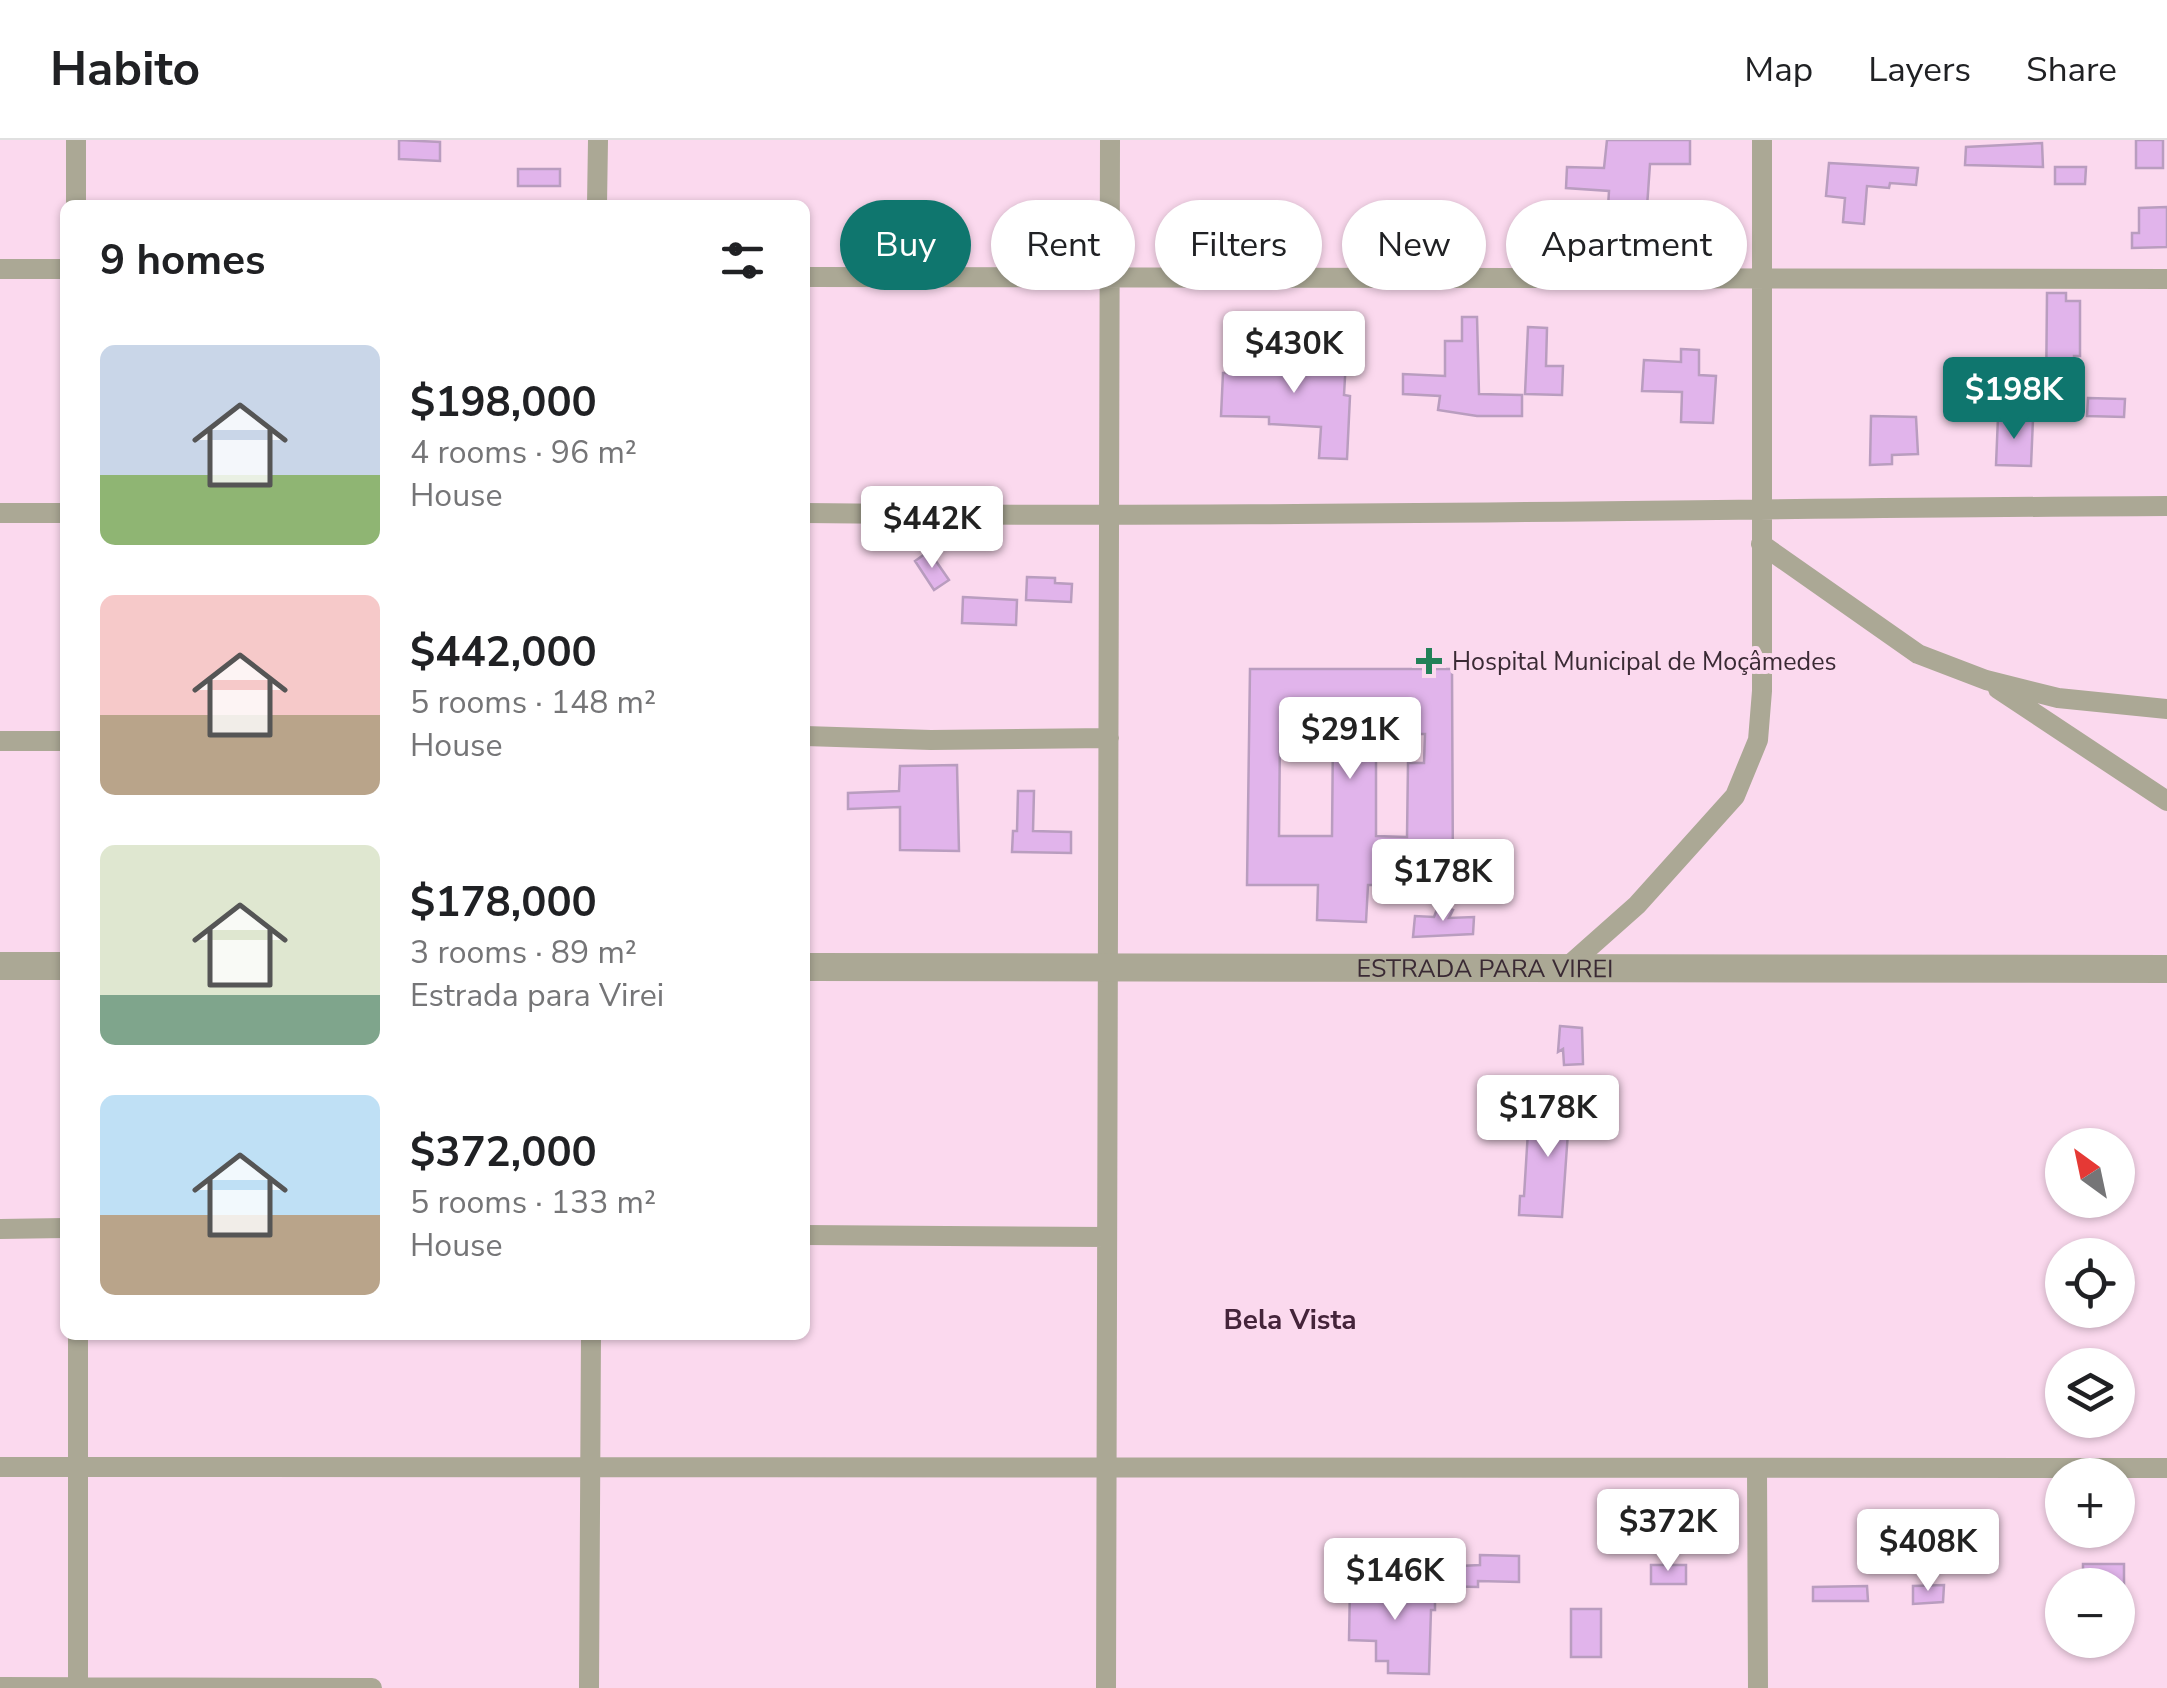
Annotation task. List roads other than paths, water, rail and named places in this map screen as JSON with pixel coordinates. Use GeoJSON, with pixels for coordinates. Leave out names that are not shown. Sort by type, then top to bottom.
{"type":"FeatureCollection","features":[{"type":"Feature","properties":{"kind":"street"},"geometry":{"type":"LineString","coordinates":[[76,140],[76,200]]}},
{"type":"Feature","properties":{"kind":"street"},"geometry":{"type":"LineString","coordinates":[[598,140],[598,200]]}},
{"type":"Feature","properties":{"kind":"street"},"geometry":{"type":"LineString","coordinates":[[1110,140],[1110,200]]}},
{"type":"Feature","properties":{"kind":"street"},"geometry":{"type":"LineString","coordinates":[[1566,968],[1637,906],[1734,796],[1758,740],[1762,690],[1762,140]]}},
{"type":"Feature","properties":{"kind":"street"},"geometry":{"type":"LineString","coordinates":[[0,269],[60,270]]}},
{"type":"Feature","properties":{"kind":"street"},"geometry":{"type":"LineString","coordinates":[[810,277],[991,276]]}},
{"type":"Feature","properties":{"kind":"street"},"geometry":{"type":"LineString","coordinates":[[1135,276],[2167,279]]}},
{"type":"Feature","properties":{"kind":"street"},"geometry":{"type":"LineString","coordinates":[[1106,1688],[1110,290]]}},
{"type":"Feature","properties":{"kind":"street"},"geometry":{"type":"LineString","coordinates":[[810,513],[1109,517],[2167,506]]}},
{"type":"Feature","properties":{"kind":"street"},"geometry":{"type":"LineString","coordinates":[[0,513],[60,513]]}},
{"type":"Feature","properties":{"kind":"street"},"geometry":{"type":"LineString","coordinates":[[1761,544],[1918,654],[1986,680],[2058,698],[2167,709]]}},
{"type":"Feature","properties":{"kind":"street"},"geometry":{"type":"LineString","coordinates":[[1986,680],[2167,802]]}},
{"type":"Feature","properties":{"kind":"street"},"geometry":{"type":"LineString","coordinates":[[810,736],[931,740],[1109,738]]}},
{"type":"Feature","properties":{"kind":"street"},"geometry":{"type":"LineString","coordinates":[[0,741],[60,741]]}},
{"type":"Feature","properties":{"kind":"street"},"geometry":{"type":"LineString","coordinates":[[0,966],[60,966]]}},
{"type":"Feature","properties":{"kind":"street","name":"ESTRADA PARA VIREI"},"geometry":{"type":"LineString","coordinates":[[810,967],[2167,969]]}},
{"type":"Feature","properties":{"kind":"street"},"geometry":{"type":"LineString","coordinates":[[0,1228],[60,1228]]}},
{"type":"Feature","properties":{"kind":"street"},"geometry":{"type":"LineString","coordinates":[[810,1235],[1107,1238]]}},
{"type":"Feature","properties":{"kind":"street"},"geometry":{"type":"LineString","coordinates":[[78,1340],[78,1688]]}},
{"type":"Feature","properties":{"kind":"street"},"geometry":{"type":"LineString","coordinates":[[589,1688],[591,1340]]}},
{"type":"Feature","properties":{"kind":"street"},"geometry":{"type":"LineString","coordinates":[[0,1467],[2167,1468]]}},
{"type":"Feature","properties":{"kind":"street"},"geometry":{"type":"LineString","coordinates":[[1757,1468],[1758,1688]]}},
{"type":"Feature","properties":{"kind":"street"},"geometry":{"type":"LineString","coordinates":[[0,1687],[372,1688]]}},
{"type":"Feature","properties":{"kind":"place","name":"Hospital Municipal de Moçâmedes"},"geometry":{"type":"Point","coordinates":[1429,661]}},
{"type":"Feature","properties":{"kind":"district","name":"Bela Vista"},"geometry":{"type":"Point","coordinates":[1290,1319]}}]}
